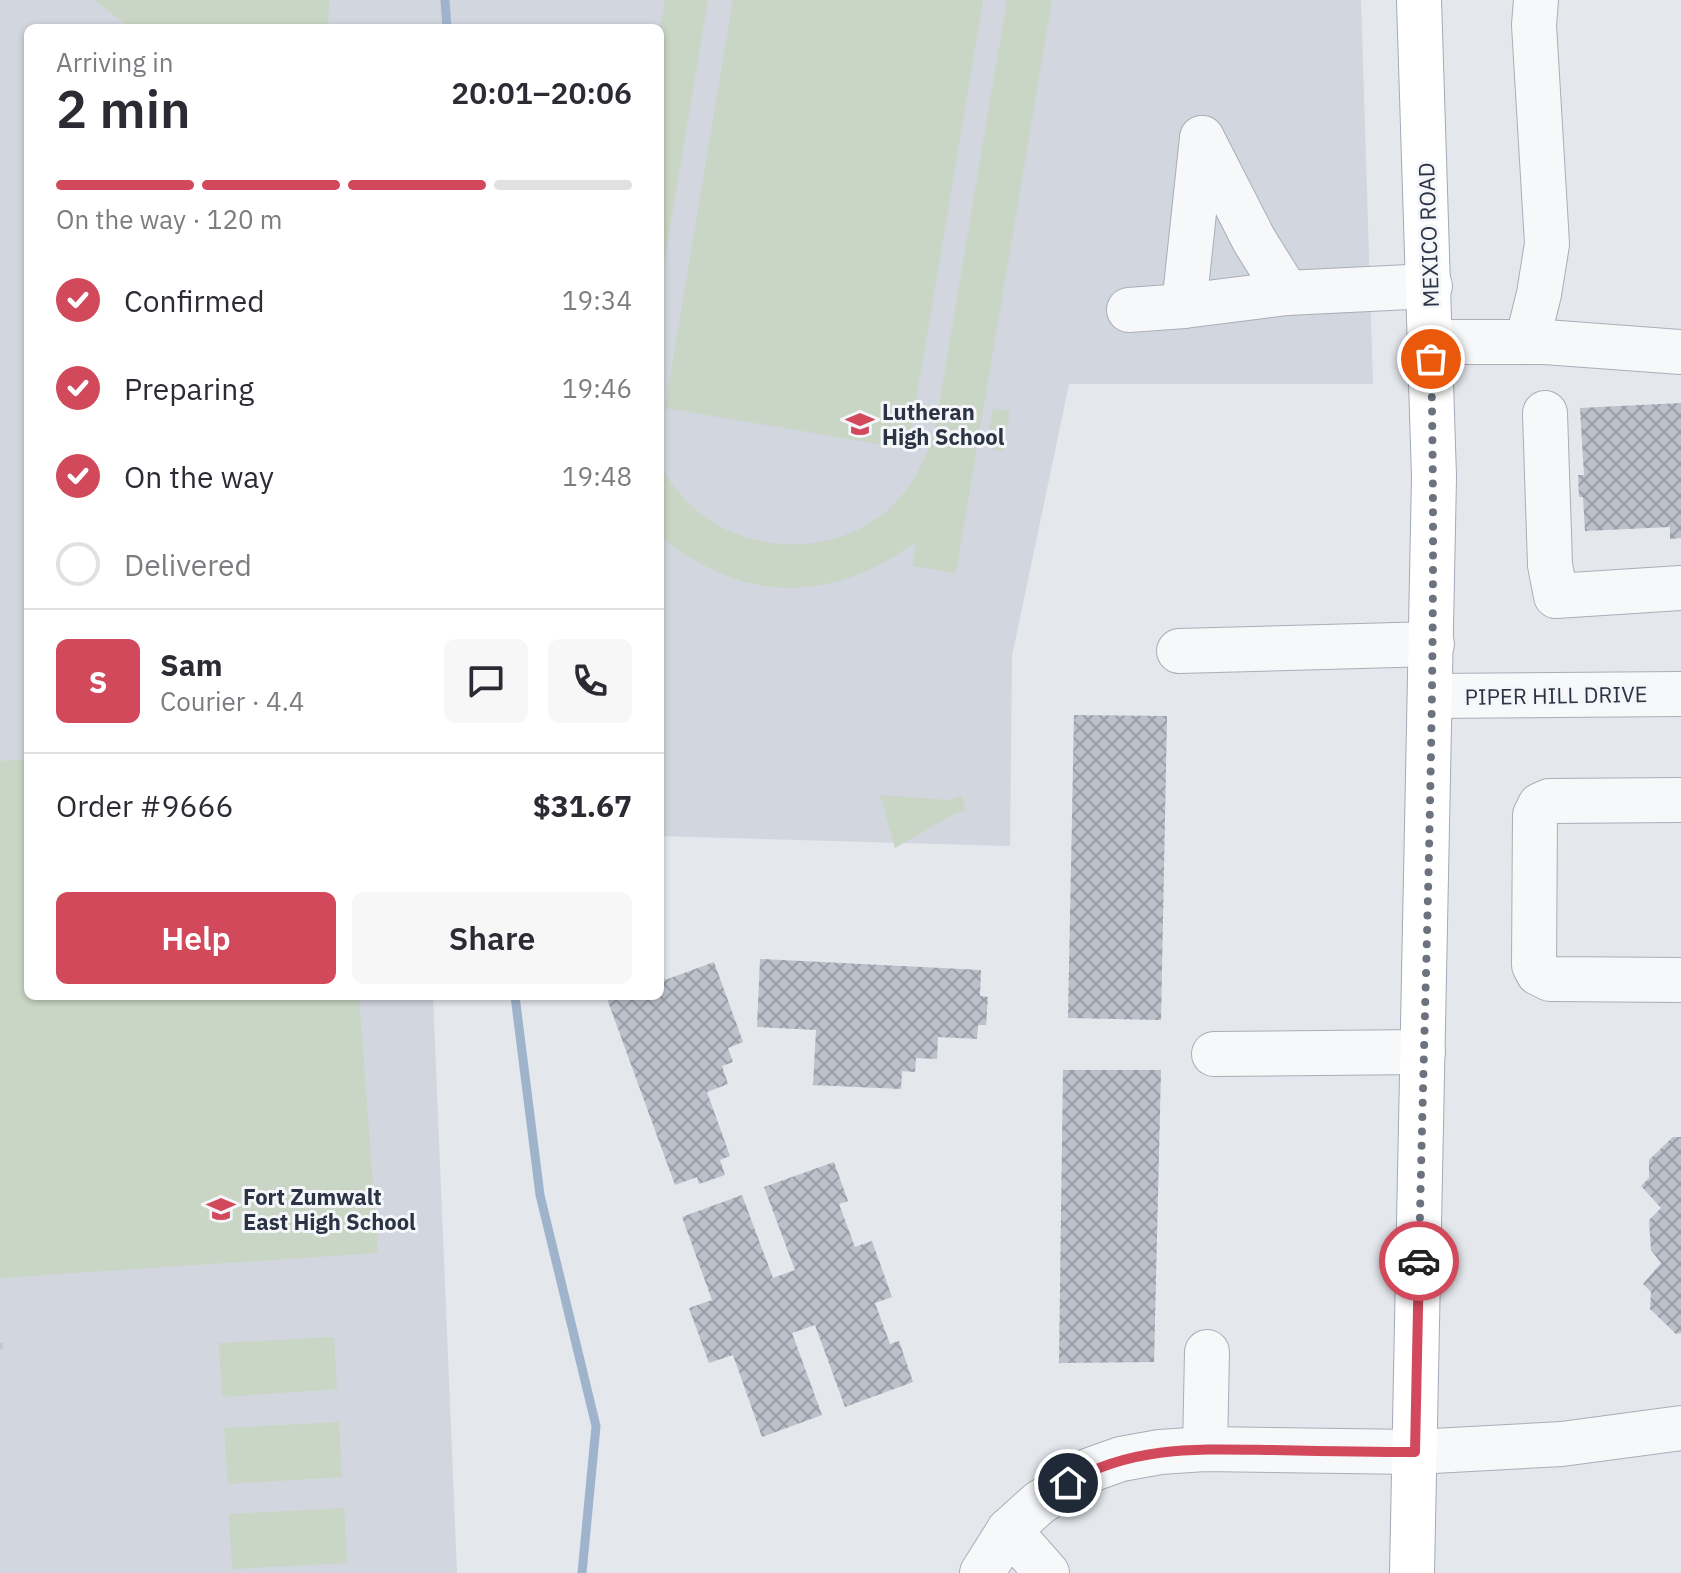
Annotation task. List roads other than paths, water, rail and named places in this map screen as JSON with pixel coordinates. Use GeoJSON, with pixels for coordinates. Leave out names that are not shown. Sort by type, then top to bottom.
{"type":"FeatureCollection","features":[{"type":"Feature","properties":{"kind":"main road","name":"MEXICO ROAD"},"geometry":{"type":"LineString","coordinates":[[1412,1573],[1434,477],[1419,0]]}},
{"type":"Feature","properties":{"kind":"street"},"geometry":{"type":"LineString","coordinates":[[1527,342],[1547,244],[1534,39],[1536,0]]}},
{"type":"Feature","properties":{"kind":"street"},"geometry":{"type":"LineString","coordinates":[[1184,306],[1202,138],[1254,240],[1287,293]]}},
{"type":"Feature","properties":{"kind":"street"},"geometry":{"type":"LineString","coordinates":[[1129,310],[1287,293],[1430,286]]}},
{"type":"Feature","properties":{"kind":"street"},"geometry":{"type":"LineString","coordinates":[[1431,342],[1527,342],[1681,352]]}},
{"type":"Feature","properties":{"kind":"street"},"geometry":{"type":"LineString","coordinates":[[1545,413],[1550,565],[1556,596],[1681,588]]}},
{"type":"Feature","properties":{"kind":"street"},"geometry":{"type":"LineString","coordinates":[[1179,651],[1432,644]]}},
{"type":"Feature","properties":{"kind":"street","name":"PIPER HILL DRIVE"},"geometry":{"type":"LineString","coordinates":[[1431,696],[1681,694]]}},
{"type":"Feature","properties":{"kind":"street"},"geometry":{"type":"LineString","coordinates":[[1681,800],[1549,801],[1540,805],[1535,815],[1534,950],[1534,965],[1538,973],[1550,979],[1681,980]]}},
{"type":"Feature","properties":{"kind":"street"},"geometry":{"type":"LineString","coordinates":[[1214,1054],[1423,1052]]}},
{"type":"Feature","properties":{"kind":"street"},"geometry":{"type":"LineString","coordinates":[[1205,1449],[1207,1352]]}},
{"type":"Feature","properties":{"kind":"street"},"geometry":{"type":"LineString","coordinates":[[982,1573],[1009,1530],[1039,1503],[1090,1470],[1134,1456],[1205,1449],[1415,1452],[1562,1444],[1681,1428]]}},
{"type":"Feature","properties":{"kind":"street"},"geometry":{"type":"LineString","coordinates":[[1009,1530],[1047,1573]]}},
{"type":"Feature","properties":{"kind":"waterway"},"geometry":{"type":"LineString","coordinates":[[445,0],[447,24]]}},
{"type":"Feature","properties":{"kind":"waterway"},"geometry":{"type":"LineString","coordinates":[[516,1000],[540,1195],[596,1426],[582,1573]]}},
{"type":"Feature","properties":{"kind":"place","name":"Lutheran High School"},"geometry":{"type":"Point","coordinates":[860,424]}},
{"type":"Feature","properties":{"kind":"place","name":"Fort Zumwalt East High School"},"geometry":{"type":"Point","coordinates":[221,1209]}}]}
